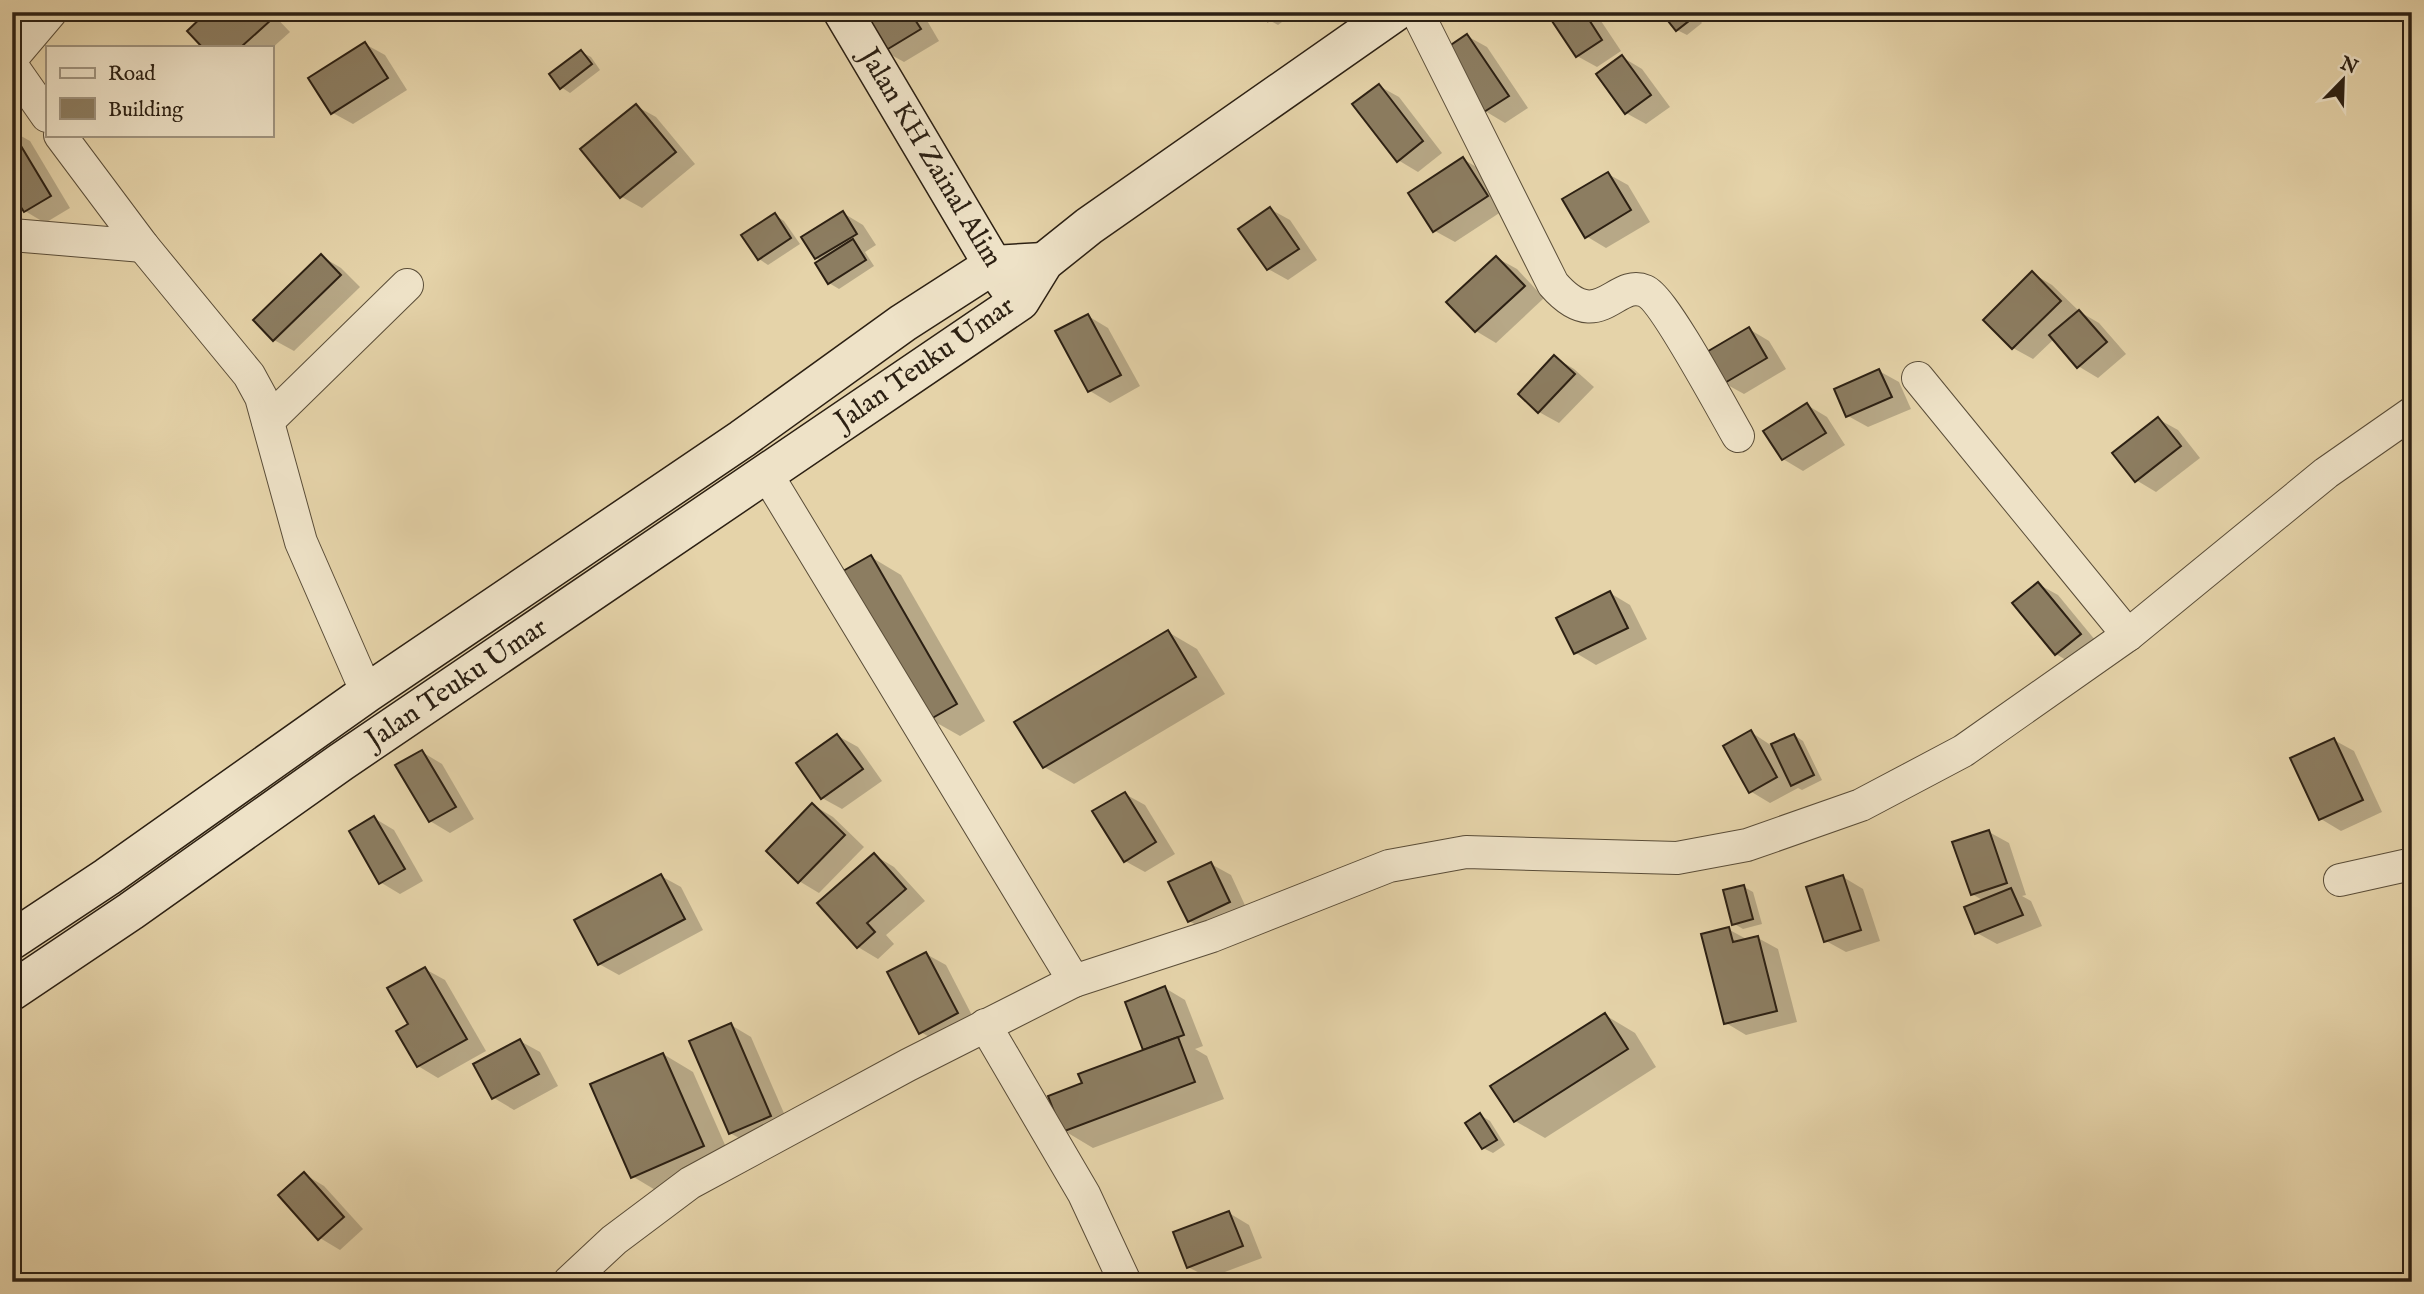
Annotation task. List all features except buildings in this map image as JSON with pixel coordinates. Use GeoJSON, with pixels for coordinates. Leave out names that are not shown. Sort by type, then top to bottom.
{"type":"FeatureCollection","features":[{"type":"Feature","properties":{"kind":"main road","name":"Jalan KH Zainal Alim"},"geometry":{"type":"LineString","coordinates":[[843,12],[993,265],[1020,302]]}},
{"type":"Feature","properties":{"kind":"main road"},"geometry":{"type":"LineString","coordinates":[[1044,262],[1089,226],[1395,12]]}},
{"type":"Feature","properties":{"kind":"main road","name":"Jalan Teuku Umar"},"geometry":{"type":"LineString","coordinates":[[12,940],[107,877],[367,693],[742,439],[903,323],[993,265],[1044,262]]}},
{"type":"Feature","properties":{"kind":"main road","name":"Jalan Teuku Umar"},"geometry":{"type":"LineString","coordinates":[[12,991],[131,911],[341,762],[1020,302],[1044,262]]}},
{"type":"Feature","properties":{"kind":"main road"},"geometry":{"type":"LineString","coordinates":[[222,794],[250,827]]}},
{"type":"Feature","properties":{"kind":"street"},"geometry":{"type":"LineString","coordinates":[[12,58],[51,12]]}},
{"type":"Feature","properties":{"kind":"street"},"geometry":{"type":"LineString","coordinates":[[1417,12],[1553,284],[1565,297],[1577,304],[1596,306],[1631,290],[1643,289],[1654,297],[1668,316],[1738,436]]}},
{"type":"Feature","properties":{"kind":"street"},"geometry":{"type":"LineString","coordinates":[[12,66],[46,115]]}},
{"type":"Feature","properties":{"kind":"street"},"geometry":{"type":"LineString","coordinates":[[61,136],[143,246],[249,375],[261,397],[301,542],[367,693]]}},
{"type":"Feature","properties":{"kind":"street"},"geometry":{"type":"LineString","coordinates":[[12,235],[143,246]]}},
{"type":"Feature","properties":{"kind":"street"},"geometry":{"type":"LineString","coordinates":[[268,421],[407,285]]}},
{"type":"Feature","properties":{"kind":"street"},"geometry":{"type":"LineString","coordinates":[[1917,377],[2128,635]]}},
{"type":"Feature","properties":{"kind":"street"},"geometry":{"type":"LineString","coordinates":[[569,1282],[614,1240],[690,1183],[985,1025],[1074,981],[1212,936],[1389,866],[1466,852],[1677,858],[1747,845],[1861,805],[1963,751],[2128,635],[2326,473],[2412,413]]}},
{"type":"Feature","properties":{"kind":"street"},"geometry":{"type":"LineString","coordinates":[[766,473],[1074,981]]}},
{"type":"Feature","properties":{"kind":"street"},"geometry":{"type":"LineString","coordinates":[[2340,880],[2412,864]]}},
{"type":"Feature","properties":{"kind":"street"},"geometry":{"type":"LineString","coordinates":[[985,1025],[1084,1194],[1125,1282]]}}]}
